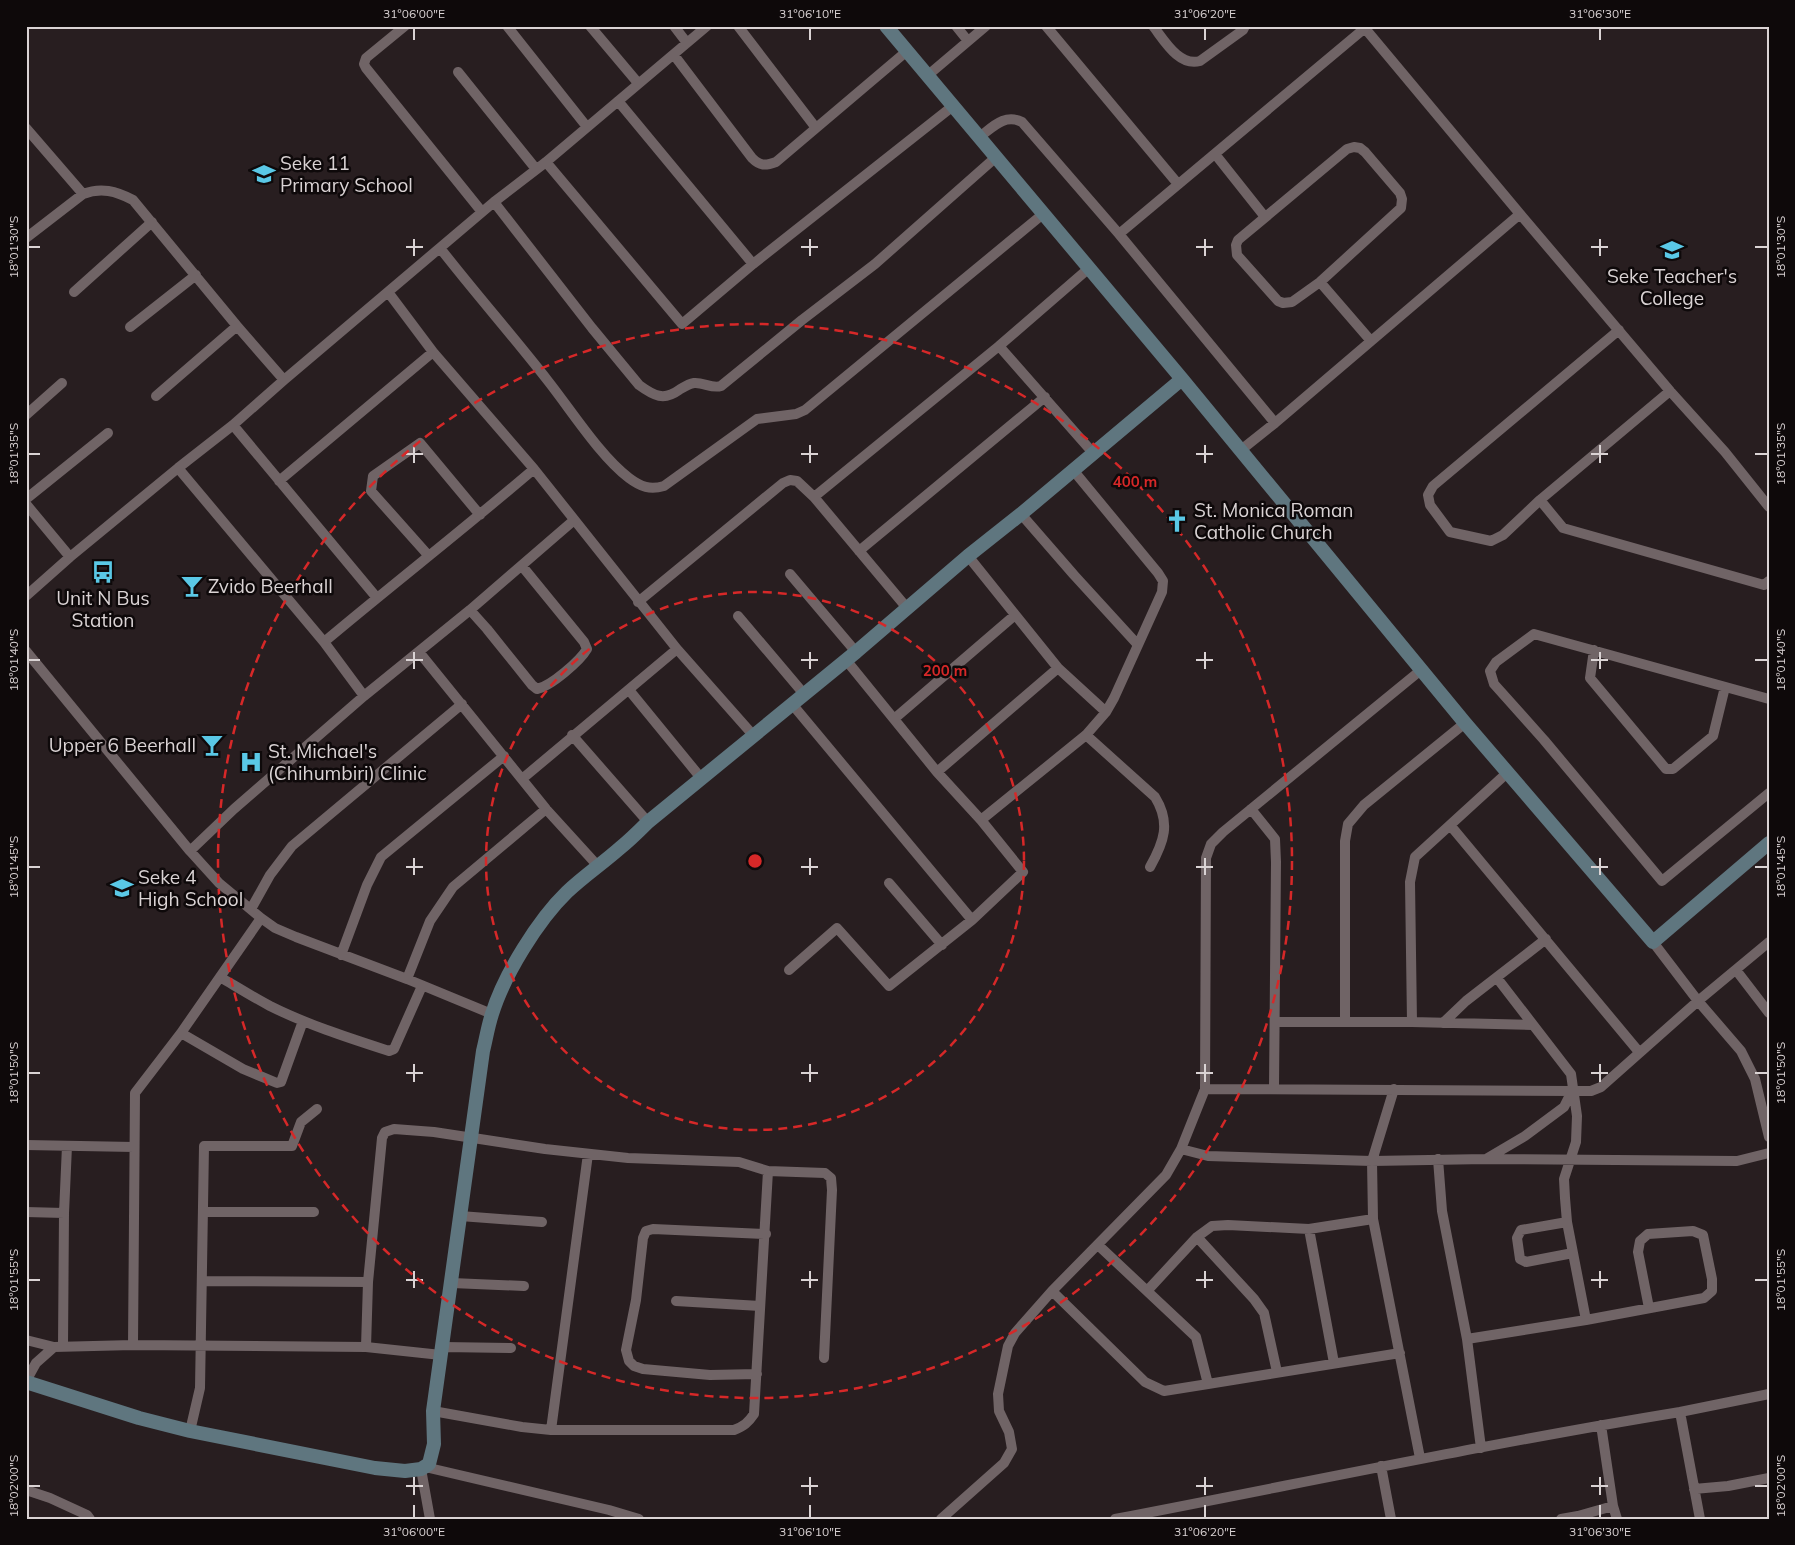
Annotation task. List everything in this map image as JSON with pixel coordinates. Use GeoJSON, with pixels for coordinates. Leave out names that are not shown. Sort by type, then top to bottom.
{"type":"FeatureCollection","features":[{"type":"Feature","properties":{"kind":"street"},"geometry":{"type":"LineString","coordinates":[[405,26],[366,58],[364,64],[482,212]]}},
{"type":"Feature","properties":{"kind":"street"},"geometry":{"type":"LineString","coordinates":[[507,26],[587,127]]}},
{"type":"Feature","properties":{"kind":"street"},"geometry":{"type":"LineString","coordinates":[[590,26],[638,83]]}},
{"type":"Feature","properties":{"kind":"street"},"geometry":{"type":"LineString","coordinates":[[674,26],[687,43]]}},
{"type":"Feature","properties":{"kind":"street"},"geometry":{"type":"LineString","coordinates":[[26,596],[70,557],[233,425],[482,212],[546,162],[707,26]]}},
{"type":"Feature","properties":{"kind":"street"},"geometry":{"type":"LineString","coordinates":[[738,26],[816,128]]}},
{"type":"Feature","properties":{"kind":"street"},"geometry":{"type":"LineString","coordinates":[[886,26],[1241,450],[1465,723],[1653,942],[1698,1001],[1741,1051],[1755,1079],[1769,1137]]}},
{"type":"Feature","properties":{"kind":"street"},"geometry":{"type":"LineString","coordinates":[[956,26],[968,41]]}},
{"type":"Feature","properties":{"kind":"street"},"geometry":{"type":"LineString","coordinates":[[927,76],[986,26]]}},
{"type":"Feature","properties":{"kind":"street"},"geometry":{"type":"LineString","coordinates":[[1046,26],[1178,184]]}},
{"type":"Feature","properties":{"kind":"street"},"geometry":{"type":"LineString","coordinates":[[1153,26],[1177,55],[1188,62],[1195,63],[1245,26]]}},
{"type":"Feature","properties":{"kind":"street"},"geometry":{"type":"LineString","coordinates":[[1118,234],[1364,27],[1670,391],[1725,452],[1769,507]]}},
{"type":"Feature","properties":{"kind":"street"},"geometry":{"type":"LineString","coordinates":[[674,55],[758,163],[763,165],[776,162],[907,51]]}},
{"type":"Feature","properties":{"kind":"street"},"geometry":{"type":"LineString","coordinates":[[458,72],[536,169]]}},
{"type":"Feature","properties":{"kind":"street"},"geometry":{"type":"LineString","coordinates":[[618,101],[753,264]]}},
{"type":"Feature","properties":{"kind":"street"},"geometry":{"type":"LineString","coordinates":[[546,162],[682,324],[753,264],[953,106]]}},
{"type":"Feature","properties":{"kind":"street"},"geometry":{"type":"LineString","coordinates":[[978,138],[1004,119],[1016,119],[1022,122],[1275,423]]}},
{"type":"Feature","properties":{"kind":"street"},"geometry":{"type":"LineString","coordinates":[[26,128],[82,194]]}},
{"type":"Feature","properties":{"kind":"street"},"geometry":{"type":"LineString","coordinates":[[1360,148],[1400,194],[1402,199],[1400,208],[1320,282],[1292,302],[1283,303],[1278,301],[1237,255],[1236,245],[1238,240],[1347,149],[1360,148]]}},
{"type":"Feature","properties":{"kind":"street"},"geometry":{"type":"LineString","coordinates":[[1215,154],[1265,217]]}},
{"type":"Feature","properties":{"kind":"street"},"geometry":{"type":"LineString","coordinates":[[494,202],[592,328],[640,385],[649,392],[664,397],[672,396],[688,384],[721,386],[875,264],[996,158]]}},
{"type":"Feature","properties":{"kind":"street"},"geometry":{"type":"LineString","coordinates":[[26,238],[82,194],[93,190],[119,192],[133,200],[236,326],[284,380]]}},
{"type":"Feature","properties":{"kind":"street"},"geometry":{"type":"LineString","coordinates":[[440,248],[598,446],[629,478],[644,487],[654,489],[664,486],[757,419],[796,414],[805,410],[1043,214]]}},
{"type":"Feature","properties":{"kind":"street"},"geometry":{"type":"LineString","coordinates":[[1241,450],[1520,214]]}},
{"type":"Feature","properties":{"kind":"street"},"geometry":{"type":"LineString","coordinates":[[74,292],[152,222]]}},
{"type":"Feature","properties":{"kind":"street"},"geometry":{"type":"LineString","coordinates":[[814,497],[999,346],[1088,269]]}},
{"type":"Feature","properties":{"kind":"street"},"geometry":{"type":"LineString","coordinates":[[130,327],[196,275]]}},
{"type":"Feature","properties":{"kind":"street"},"geometry":{"type":"LineString","coordinates":[[1320,282],[1371,340]]}},
{"type":"Feature","properties":{"kind":"street"},"geometry":{"type":"LineString","coordinates":[[388,292],[432,352],[534,469],[638,602],[752,735]]}},
{"type":"Feature","properties":{"kind":"street"},"geometry":{"type":"LineString","coordinates":[[156,396],[236,326]]}},
{"type":"Feature","properties":{"kind":"street"},"geometry":{"type":"LineString","coordinates":[[1619,330],[1433,486],[1428,495],[1430,505],[1450,532],[1491,542],[1503,534],[1540,500],[1670,391]]}},
{"type":"Feature","properties":{"kind":"street"},"geometry":{"type":"LineString","coordinates":[[999,346],[1094,454]]}},
{"type":"Feature","properties":{"kind":"street"},"geometry":{"type":"LineString","coordinates":[[279,481],[432,352]]}},
{"type":"Feature","properties":{"kind":"street"},"geometry":{"type":"LineString","coordinates":[[423,1468],[429,1464],[434,1444],[433,1411],[483,1051],[492,1014],[515,964],[545,917],[567,892],[648,822],[752,735],[851,656],[968,556],[1094,454],[1182,379]]}},
{"type":"Feature","properties":{"kind":"street"},"geometry":{"type":"LineString","coordinates":[[26,415],[62,383]]}},
{"type":"Feature","properties":{"kind":"street"},"geometry":{"type":"LineString","coordinates":[[858,551],[1045,397]]}},
{"type":"Feature","properties":{"kind":"street"},"geometry":{"type":"LineString","coordinates":[[233,425],[377,598]]}},
{"type":"Feature","properties":{"kind":"street"},"geometry":{"type":"LineString","coordinates":[[26,499],[108,433]]}},
{"type":"Feature","properties":{"kind":"street"},"geometry":{"type":"LineString","coordinates":[[428,556],[371,491],[373,476],[420,443],[480,515]]}},
{"type":"Feature","properties":{"kind":"street"},"geometry":{"type":"LineString","coordinates":[[178,468],[324,642],[364,696]]}},
{"type":"Feature","properties":{"kind":"street"},"geometry":{"type":"LineString","coordinates":[[324,642],[534,469]]}},
{"type":"Feature","properties":{"kind":"street"},"geometry":{"type":"LineString","coordinates":[[981,820],[1086,735],[1106,712],[1162,592],[1163,581],[1158,574],[1073,470]]}},
{"type":"Feature","properties":{"kind":"street"},"geometry":{"type":"LineString","coordinates":[[638,602],[783,483],[790,480],[797,481],[814,497],[907,608]]}},
{"type":"Feature","properties":{"kind":"street"},"geometry":{"type":"LineString","coordinates":[[1540,500],[1563,528],[1764,585],[1769,581]]}},
{"type":"Feature","properties":{"kind":"street"},"geometry":{"type":"LineString","coordinates":[[26,504],[70,557]]}},
{"type":"Feature","properties":{"kind":"street"},"geometry":{"type":"LineString","coordinates":[[1021,514],[1138,645]]}},
{"type":"Feature","properties":{"kind":"street"},"geometry":{"type":"LineString","coordinates":[[190,851],[234,809],[364,696],[470,610],[574,521]]}},
{"type":"Feature","properties":{"kind":"street"},"geometry":{"type":"LineString","coordinates":[[968,556],[1058,668],[1106,712]]}},
{"type":"Feature","properties":{"kind":"street"},"geometry":{"type":"LineString","coordinates":[[470,610],[537,689],[544,688],[559,677],[587,649],[584,642],[522,566]]}},
{"type":"Feature","properties":{"kind":"street"},"geometry":{"type":"LineString","coordinates":[[789,970],[837,928],[889,986],[972,920],[1023,872],[894,719],[851,656],[790,574]]}},
{"type":"Feature","properties":{"kind":"street"},"geometry":{"type":"LineString","coordinates":[[894,719],[1015,615]]}},
{"type":"Feature","properties":{"kind":"street"},"geometry":{"type":"LineString","coordinates":[[738,616],[804,694]]}},
{"type":"Feature","properties":{"kind":"street"},"geometry":{"type":"LineString","coordinates":[[1769,699],[1534,634],[1496,662],[1490,671],[1494,684],[1544,740],[1662,881],[1769,793]]}},
{"type":"Feature","properties":{"kind":"street"},"geometry":{"type":"LineString","coordinates":[[522,779],[572,735],[677,649]]}},
{"type":"Feature","properties":{"kind":"street"},"geometry":{"type":"LineString","coordinates":[[1594,650],[1590,678],[1666,769],[1673,769],[1713,736],[1725,687]]}},
{"type":"Feature","properties":{"kind":"street"},"geometry":{"type":"LineString","coordinates":[[26,651],[190,851],[219,883],[261,918],[275,928],[492,1014]]}},
{"type":"Feature","properties":{"kind":"street"},"geometry":{"type":"LineString","coordinates":[[419,652],[546,808],[597,866]]}},
{"type":"Feature","properties":{"kind":"street"},"geometry":{"type":"LineString","coordinates":[[937,772],[1058,668]]}},
{"type":"Feature","properties":{"kind":"street"},"geometry":{"type":"LineString","coordinates":[[941,1519],[1004,1463],[1012,1449],[1009,1432],[1000,1411],[998,1394],[1002,1365],[1008,1346],[1015,1333],[1052,1291],[1166,1175],[1181,1149],[1205,1089],[1206,858],[1211,844],[1421,670]]}},
{"type":"Feature","properties":{"kind":"street"},"geometry":{"type":"LineString","coordinates":[[628,690],[701,778]]}},
{"type":"Feature","properties":{"kind":"street"},"geometry":{"type":"LineString","coordinates":[[251,909],[270,875],[292,846],[462,704]]}},
{"type":"Feature","properties":{"kind":"street"},"geometry":{"type":"LineString","coordinates":[[792,704],[972,920]]}},
{"type":"Feature","properties":{"kind":"street"},"geometry":{"type":"LineString","coordinates":[[1345,1021],[1345,841],[1348,824],[1364,805],[1465,723]]}},
{"type":"Feature","properties":{"kind":"street"},"geometry":{"type":"LineString","coordinates":[[572,735],[648,822]]}},
{"type":"Feature","properties":{"kind":"street"},"geometry":{"type":"LineString","coordinates":[[1086,735],[1155,797],[1162,808],[1164,818],[1162,844],[1150,867]]}},
{"type":"Feature","properties":{"kind":"street"},"geometry":{"type":"LineString","coordinates":[[341,955],[367,885],[381,857],[504,756]]}},
{"type":"Feature","properties":{"kind":"street"},"geometry":{"type":"LineString","coordinates":[[1412,1022],[1410,882],[1415,857],[1507,773]]}},
{"type":"Feature","properties":{"kind":"street"},"geometry":{"type":"LineString","coordinates":[[407,979],[430,921],[454,887],[546,808]]}},
{"type":"Feature","properties":{"kind":"street"},"geometry":{"type":"LineString","coordinates":[[1251,809],[1274,839],[1276,1022],[1274,1088]]}},
{"type":"Feature","properties":{"kind":"street"},"geometry":{"type":"LineString","coordinates":[[1450,825],[1639,1052]]}},
{"type":"Feature","properties":{"kind":"street"},"geometry":{"type":"LineString","coordinates":[[1653,942],[1769,843]]}},
{"type":"Feature","properties":{"kind":"street"},"geometry":{"type":"LineString","coordinates":[[889,883],[942,945]]}},
{"type":"Feature","properties":{"kind":"street"},"geometry":{"type":"LineString","coordinates":[[133,1345],[135,1093],[181,1034],[261,918]]}},
{"type":"Feature","properties":{"kind":"street"},"geometry":{"type":"LineString","coordinates":[[1443,1023],[1466,1001],[1546,939]]}},
{"type":"Feature","properties":{"kind":"street"},"geometry":{"type":"LineString","coordinates":[[1205,1089],[1596,1090],[1769,942]]}},
{"type":"Feature","properties":{"kind":"street"},"geometry":{"type":"LineString","coordinates":[[1736,970],[1769,1012]]}},
{"type":"Feature","properties":{"kind":"street"},"geometry":{"type":"LineString","coordinates":[[220,977],[270,1006],[349,1038],[392,1051],[422,986]]}},
{"type":"Feature","properties":{"kind":"street"},"geometry":{"type":"LineString","coordinates":[[1497,978],[1571,1074],[1577,1116],[1576,1142],[1564,1178],[1567,1222],[1586,1320]]}},
{"type":"Feature","properties":{"kind":"street"},"geometry":{"type":"LineString","coordinates":[[181,1034],[243,1068],[281,1082],[303,1020]]}},
{"type":"Feature","properties":{"kind":"street"},"geometry":{"type":"LineString","coordinates":[[1276,1022],[1345,1021],[1532,1025]]}},
{"type":"Feature","properties":{"kind":"street"},"geometry":{"type":"LineString","coordinates":[[1394,1090],[1372,1160],[1373,1219],[1420,1458]]}},
{"type":"Feature","properties":{"kind":"street"},"geometry":{"type":"LineString","coordinates":[[1486,1159],[1525,1136],[1564,1107],[1572,1091]]}},
{"type":"Feature","properties":{"kind":"street"},"geometry":{"type":"LineString","coordinates":[[190,1431],[200,1388],[204,1146],[292,1146],[301,1122],[318,1109]]}},
{"type":"Feature","properties":{"kind":"street"},"geometry":{"type":"LineString","coordinates":[[366,1347],[368,1282],[382,1138],[386,1132],[394,1129],[471,1137],[588,1154],[628,1158],[739,1162],[768,1171],[825,1173],[831,1178],[832,1190],[824,1358]]}},
{"type":"Feature","properties":{"kind":"street"},"geometry":{"type":"LineString","coordinates":[[26,1145],[134,1147]]}},
{"type":"Feature","properties":{"kind":"street"},"geometry":{"type":"LineString","coordinates":[[59,1346],[67,1146]]}},
{"type":"Feature","properties":{"kind":"street"},"geometry":{"type":"LineString","coordinates":[[1181,1149],[1208,1156],[1372,1160],[1737,1161],[1769,1153]]}},
{"type":"Feature","properties":{"kind":"street"},"geometry":{"type":"LineString","coordinates":[[551,1430],[588,1154]]}},
{"type":"Feature","properties":{"kind":"street"},"geometry":{"type":"LineString","coordinates":[[1438,1159],[1442,1211],[1467,1339],[1481,1448]]}},
{"type":"Feature","properties":{"kind":"street"},"geometry":{"type":"LineString","coordinates":[[433,1411],[522,1427],[551,1430],[734,1430],[749,1423],[754,1414],[766,1234],[768,1171]]}},
{"type":"Feature","properties":{"kind":"street"},"geometry":{"type":"LineString","coordinates":[[26,1212],[64,1213]]}},
{"type":"Feature","properties":{"kind":"street"},"geometry":{"type":"LineString","coordinates":[[204,1212],[314,1212]]}},
{"type":"Feature","properties":{"kind":"street"},"geometry":{"type":"LineString","coordinates":[[460,1216],[542,1222]]}},
{"type":"Feature","properties":{"kind":"street"},"geometry":{"type":"LineString","coordinates":[[1147,1291],[1197,1236],[1212,1226],[1308,1229],[1373,1219]]}},
{"type":"Feature","properties":{"kind":"street"},"geometry":{"type":"LineString","coordinates":[[1567,1222],[1521,1230],[1517,1238],[1520,1259],[1526,1262],[1573,1253]]}},
{"type":"Feature","properties":{"kind":"street"},"geometry":{"type":"LineString","coordinates":[[756,1374],[710,1375],[643,1369],[634,1366],[629,1360],[626,1350],[636,1300],[643,1238],[646,1232],[653,1229],[766,1234]]}},
{"type":"Feature","properties":{"kind":"street"},"geometry":{"type":"LineString","coordinates":[[1308,1229],[1334,1363]]}},
{"type":"Feature","properties":{"kind":"street"},"geometry":{"type":"LineString","coordinates":[[1467,1339],[1586,1320],[1704,1298],[1712,1291],[1712,1280],[1703,1235],[1693,1232],[1648,1234],[1640,1241],[1638,1252],[1649,1308]]}},
{"type":"Feature","properties":{"kind":"street"},"geometry":{"type":"LineString","coordinates":[[1197,1236],[1254,1299],[1264,1313],[1277,1372]]}},
{"type":"Feature","properties":{"kind":"street"},"geometry":{"type":"LineString","coordinates":[[1098,1244],[1196,1337],[1208,1384]]}},
{"type":"Feature","properties":{"kind":"street"},"geometry":{"type":"LineString","coordinates":[[202,1281],[368,1282]]}},
{"type":"Feature","properties":{"kind":"street"},"geometry":{"type":"LineString","coordinates":[[452,1283],[524,1286]]}},
{"type":"Feature","properties":{"kind":"street"},"geometry":{"type":"LineString","coordinates":[[1052,1291],[1145,1382],[1164,1391],[1400,1353]]}},
{"type":"Feature","properties":{"kind":"street"},"geometry":{"type":"LineString","coordinates":[[676,1301],[760,1306]]}},
{"type":"Feature","properties":{"kind":"street"},"geometry":{"type":"LineString","coordinates":[[26,1340],[59,1346],[366,1347],[442,1351],[512,1348]]}},
{"type":"Feature","properties":{"kind":"street"},"geometry":{"type":"LineString","coordinates":[[59,1346],[36,1363],[26,1381],[139,1418],[190,1431],[375,1468],[404,1471],[423,1468],[609,1510],[639,1519]]}},
{"type":"Feature","properties":{"kind":"street"},"geometry":{"type":"LineString","coordinates":[[1115,1519],[1156,1515],[1420,1458],[1680,1412],[1769,1394]]}},
{"type":"Feature","properties":{"kind":"street"},"geometry":{"type":"LineString","coordinates":[[1680,1412],[1700,1519]]}},
{"type":"Feature","properties":{"kind":"street"},"geometry":{"type":"LineString","coordinates":[[1600,1425],[1613,1506],[1617,1519]]}},
{"type":"Feature","properties":{"kind":"street"},"geometry":{"type":"LineString","coordinates":[[1381,1466],[1391,1519]]}},
{"type":"Feature","properties":{"kind":"street"},"geometry":{"type":"LineString","coordinates":[[423,1468],[430,1519]]}},
{"type":"Feature","properties":{"kind":"street"},"geometry":{"type":"LineString","coordinates":[[1694,1489],[1728,1486],[1769,1478]]}},
{"type":"Feature","properties":{"kind":"street"},"geometry":{"type":"LineString","coordinates":[[26,1490],[50,1498],[87,1515],[90,1519]]}},
{"type":"Feature","properties":{"kind":"street"},"geometry":{"type":"LineString","coordinates":[[1560,1519],[1613,1506]]}},
{"type":"Feature","properties":{"kind":"place","name":"Seke 11 Primary School"},"geometry":{"type":"Point","coordinates":[264,174]}},
{"type":"Feature","properties":{"kind":"place","name":"Seke Teacher's College"},"geometry":{"type":"Point","coordinates":[1672,250]}},
{"type":"Feature","properties":{"kind":"place","name":"St. Monica Roman Catholic Church"},"geometry":{"type":"Point","coordinates":[1177,521]}},
{"type":"Feature","properties":{"kind":"place","name":"Unit N Bus Station"},"geometry":{"type":"Point","coordinates":[103,572]}},
{"type":"Feature","properties":{"kind":"place","name":"Zvido Beerhall"},"geometry":{"type":"Point","coordinates":[192,586]}},
{"type":"Feature","properties":{"kind":"place","name":"Upper 6 Beerhall"},"geometry":{"type":"Point","coordinates":[212,745]}},
{"type":"Feature","properties":{"kind":"place","name":"St. Michael's (Chihumbiri) Clinic"},"geometry":{"type":"Point","coordinates":[251,762]}},
{"type":"Feature","properties":{"kind":"place","name":"Seke 4 High School"},"geometry":{"type":"Point","coordinates":[122,888]}}]}
